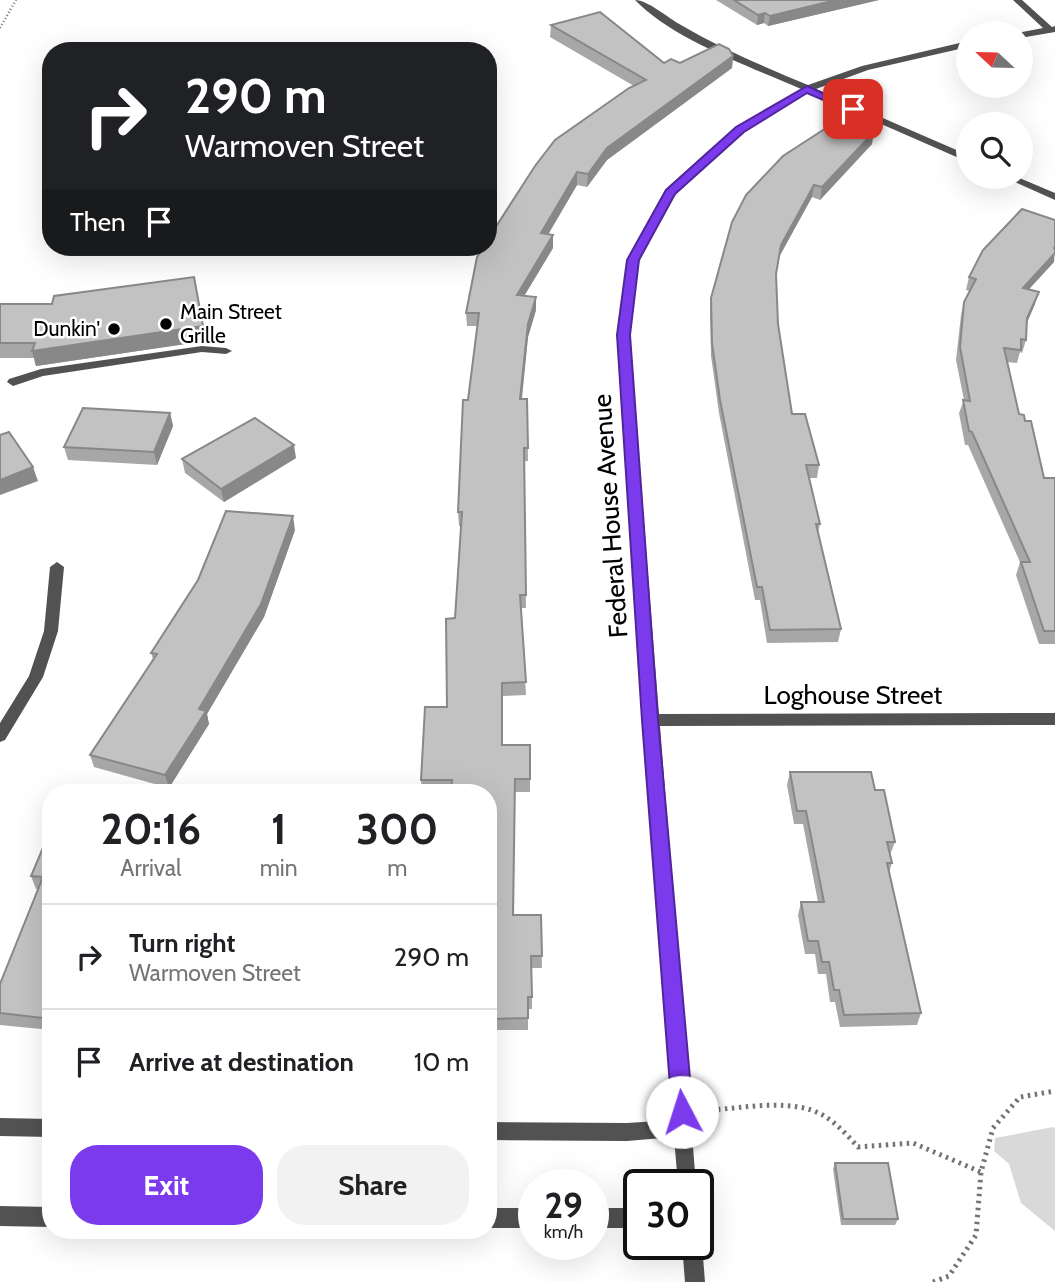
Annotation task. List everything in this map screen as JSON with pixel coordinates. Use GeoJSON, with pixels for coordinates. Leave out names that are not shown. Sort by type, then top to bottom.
{"type":"FeatureCollection","features":[{"type":"Feature","properties":{"kind":"street"},"geometry":{"type":"LineString","coordinates":[[639,0],[657,15],[711,46],[956,154]]}},
{"type":"Feature","properties":{"kind":"street"},"geometry":{"type":"LineString","coordinates":[[1017,0],[1053,30]]}},
{"type":"Feature","properties":{"kind":"street"},"geometry":{"type":"LineString","coordinates":[[1033,33],[1053,30]]}},
{"type":"Feature","properties":{"kind":"street","name":"Federal House Avenue"},"geometry":{"type":"LineString","coordinates":[[686,1169],[623,335],[633,260],[670,192],[740,130],[807,89],[865,68],[956,46]]}},
{"type":"Feature","properties":{"kind":"street"},"geometry":{"type":"LineString","coordinates":[[1033,187],[1055,197]]}},
{"type":"Feature","properties":{"kind":"street"},"geometry":{"type":"LineString","coordinates":[[13,382],[41,373],[202,349],[226,351]]}},
{"type":"Feature","properties":{"kind":"street"},"geometry":{"type":"LineString","coordinates":[[0,736],[36,677],[51,631],[57,568]]}},
{"type":"Feature","properties":{"kind":"street","name":"Loghouse Street"},"geometry":{"type":"LineString","coordinates":[[650,720],[1055,719]]}},
{"type":"Feature","properties":{"kind":"street"},"geometry":{"type":"LineString","coordinates":[[497,1131],[627,1132],[682,1120]]}},
{"type":"Feature","properties":{"kind":"street"},"geometry":{"type":"LineString","coordinates":[[0,1127],[42,1128]]}},
{"type":"Feature","properties":{"kind":"street"},"geometry":{"type":"LineString","coordinates":[[0,1216],[42,1217]]}},
{"type":"Feature","properties":{"kind":"street"},"geometry":{"type":"LineString","coordinates":[[497,1218],[518,1218]]}},
{"type":"Feature","properties":{"kind":"street"},"geometry":{"type":"LineString","coordinates":[[693,1260],[695,1282]]}},
{"type":"Feature","properties":{"kind":"path"},"geometry":{"type":"LineString","coordinates":[[0,28],[16,0]]}},
{"type":"Feature","properties":{"kind":"path"},"geometry":{"type":"LineString","coordinates":[[933,1282],[949,1276],[975,1235],[981,1172],[993,1128],[1020,1097],[1055,1091]]}},
{"type":"Feature","properties":{"kind":"path"},"geometry":{"type":"LineString","coordinates":[[682,1120],[769,1107],[817,1112],[858,1147],[913,1143],[981,1172]]}},
{"type":"Feature","properties":{"kind":"shaded area"},"geometry":{"type":"Polygon","coordinates":[[[1053,1127],[1055,1231],[1021,1203],[1009,1164],[994,1151],[995,1138],[1053,1127]]]}},
{"type":"Feature","properties":{"kind":"building"},"geometry":{"type":"Polygon","coordinates":[[[734,0],[836,0],[770,16],[765,13],[758,15],[734,0]]]}},
{"type":"Feature","properties":{"kind":"building"},"geometry":{"type":"Polygon","coordinates":[[[600,12],[664,63],[671,59],[680,63],[719,44],[729,49],[733,56],[607,148],[588,174],[577,172],[541,233],[553,235],[517,295],[536,297],[528,324],[520,399],[527,399],[528,448],[524,448],[526,595],[520,595],[526,682],[502,683],[502,745],[530,745],[530,779],[515,779],[513,915],[541,915],[542,956],[531,956],[532,997],[528,997],[528,1018],[497,1019],[497,784],[452,784],[452,780],[421,780],[425,707],[447,707],[446,619],[455,618],[462,512],[458,512],[463,400],[468,400],[479,313],[466,313],[477,257],[497,256],[497,225],[555,140],[629,88],[646,80],[551,25],[600,12]]]}},
{"type":"Feature","properties":{"kind":"building"},"geometry":{"type":"Polygon","coordinates":[[[837,121],[845,121],[874,132],[822,187],[814,185],[781,245],[776,274],[778,324],[792,414],[805,414],[819,465],[806,465],[820,524],[816,524],[841,629],[770,630],[762,587],[757,587],[720,400],[712,343],[711,298],[732,222],[746,195],[783,156],[837,121]]]}},
{"type":"Feature","properties":{"kind":"building"},"geometry":{"type":"Polygon","coordinates":[[[1022,209],[1055,220],[1055,253],[1023,288],[1039,292],[1027,318],[1026,340],[1021,339],[1021,350],[1004,348],[1019,414],[1024,415],[1025,421],[1031,421],[1044,478],[1055,478],[1055,631],[1044,631],[1021,562],[1030,562],[972,432],[969,431],[963,400],[970,401],[960,347],[964,302],[976,279],[969,277],[983,250],[1022,209]]]}},
{"type":"Feature","properties":{"kind":"building"},"geometry":{"type":"Polygon","coordinates":[[[194,277],[203,326],[32,351],[35,343],[0,343],[0,304],[52,304],[54,296],[194,277]]]}},
{"type":"Feature","properties":{"kind":"building"},"geometry":{"type":"Polygon","coordinates":[[[83,408],[170,413],[154,452],[64,447],[83,408]]]}},
{"type":"Feature","properties":{"kind":"building"},"geometry":{"type":"Polygon","coordinates":[[[255,418],[294,445],[221,489],[182,459],[255,418]]]}},
{"type":"Feature","properties":{"kind":"building"},"geometry":{"type":"Polygon","coordinates":[[[9,432],[33,467],[0,480],[0,435],[9,432]]]}},
{"type":"Feature","properties":{"kind":"building"},"geometry":{"type":"Polygon","coordinates":[[[226,511],[293,516],[261,604],[199,709],[206,711],[165,775],[90,755],[157,654],[151,653],[198,580],[226,511]]]}},
{"type":"Feature","properties":{"kind":"building"},"geometry":{"type":"Polygon","coordinates":[[[790,772],[871,772],[875,790],[884,790],[895,842],[887,842],[892,863],[887,863],[921,1013],[844,1015],[839,990],[834,990],[829,962],[822,962],[818,941],[808,941],[801,902],[824,902],[806,811],[797,811],[790,772]]]}},
{"type":"Feature","properties":{"kind":"building"},"geometry":{"type":"Polygon","coordinates":[[[42,850],[42,877],[31,876],[42,850]]]}},
{"type":"Feature","properties":{"kind":"building"},"geometry":{"type":"Polygon","coordinates":[[[42,879],[42,1018],[0,1013],[0,984],[42,879]]]}},
{"type":"Feature","properties":{"kind":"building"},"geometry":{"type":"Polygon","coordinates":[[[835,1163],[888,1163],[898,1219],[843,1219],[835,1163]]]}},
{"type":"Feature","properties":{"kind":"place","name":"Main Street Grille"},"geometry":{"type":"Point","coordinates":[166,324]}},
{"type":"Feature","properties":{"kind":"place","name":"Dunkin'"},"geometry":{"type":"Point","coordinates":[114,329]}},
{"type":"Feature","properties":{"kind":"route"},"geometry":{"type":"LineString","coordinates":[[682,1112],[650,720],[623,335],[633,260],[670,192],[740,130],[807,89],[853,109]]}}]}
